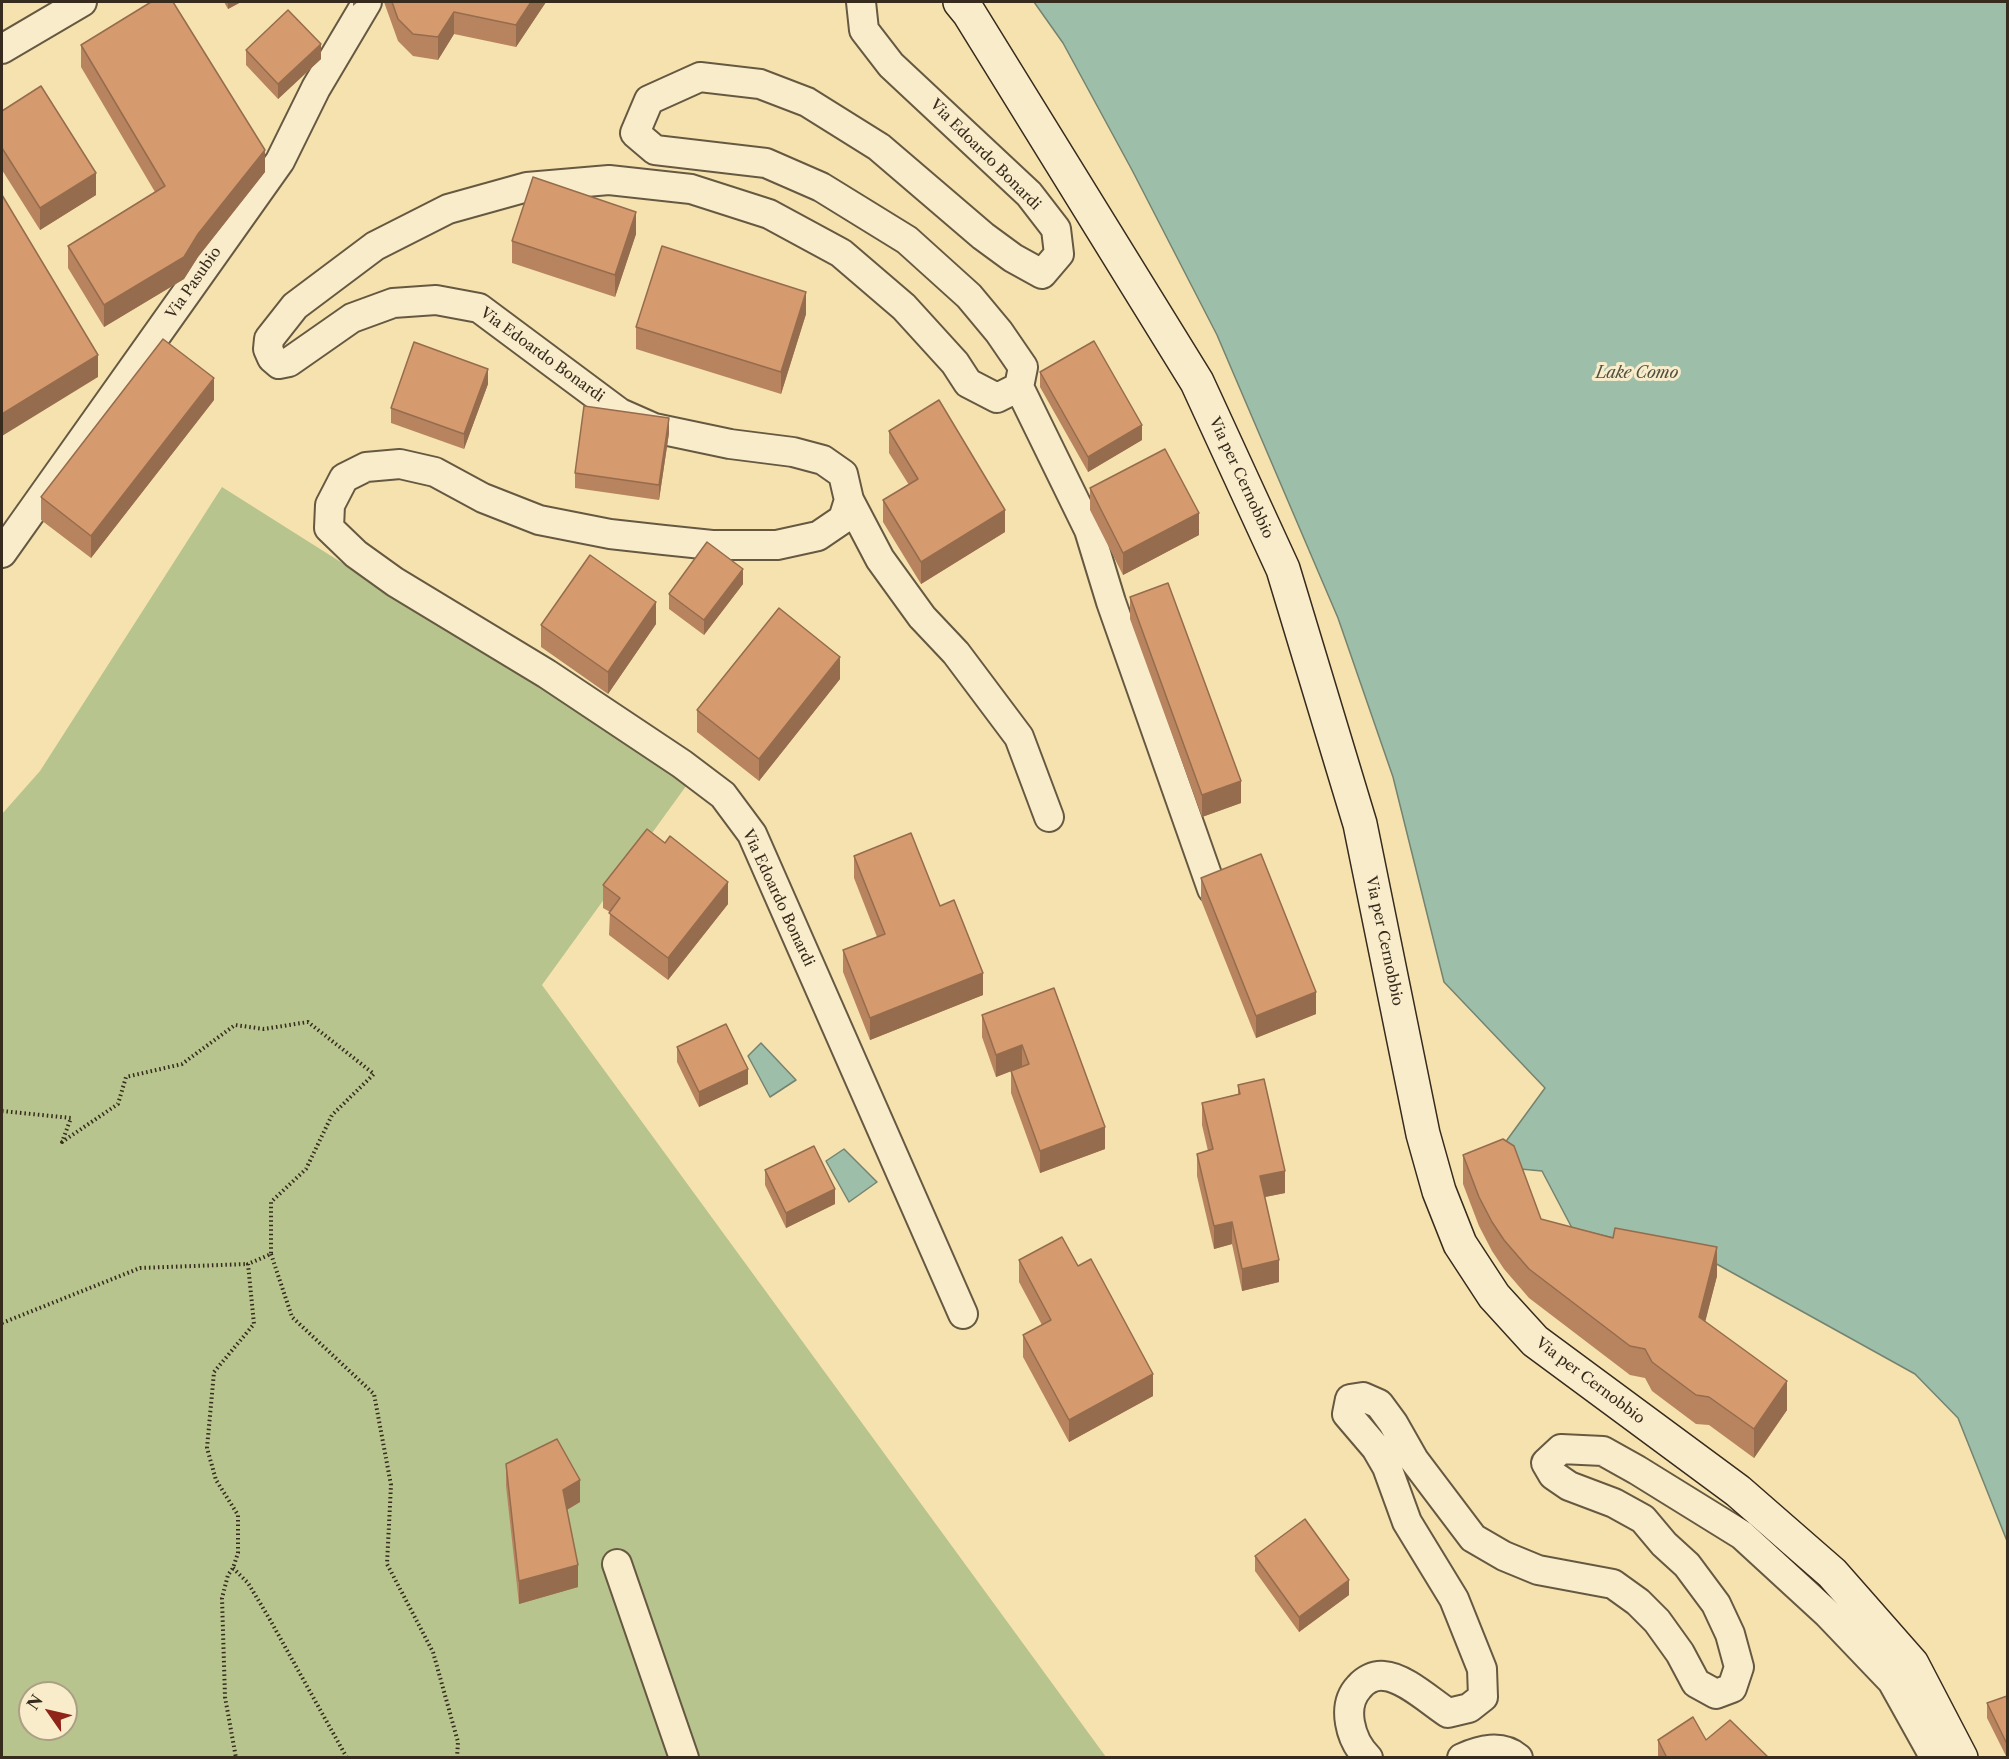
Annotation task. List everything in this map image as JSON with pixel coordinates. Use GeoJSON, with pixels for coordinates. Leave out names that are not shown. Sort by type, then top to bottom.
{"type":"FeatureCollection","features":[{"type":"Feature","properties":{"kind":"main road","name":"Via per Cernobbio"},"geometry":{"type":"LineString","coordinates":[[960,2],[969,12],[1197,382],[1283,569],[1360,824],[1423,1134],[1439,1191],[1460,1244],[1494,1296],[1535,1341],[1738,1491],[1832,1573],[1912,1664],[1961,1758]]}},
{"type":"Feature","properties":{"kind":"street"},"geometry":{"type":"LineString","coordinates":[[2,49],[82,2]]}},
{"type":"Feature","properties":{"kind":"street","name":"Via Pasubio"},"geometry":{"type":"LineString","coordinates":[[2,553],[280,161],[316,88],[367,2]]}},
{"type":"Feature","properties":{"kind":"street","name":"Via Edoardo Bonardi"},"geometry":{"type":"LineString","coordinates":[[861,2],[864,30],[891,64],[1029,194],[1056,229],[1059,254],[1042,274],[1012,258],[983,236],[879,147],[807,102],[760,84],[700,77],[649,100],[635,133],[655,150],[766,163],[821,187],[907,240],[969,296],[999,332],[1023,367],[1018,387],[997,398],[969,383],[955,363],[904,307],[841,253],[769,214],[691,189],[609,180],[527,187],[448,209],[375,246],[295,306],[269,339],[268,349],[272,358],[279,364],[289,362],[352,318],[393,303],[436,300],[479,308],[620,413],[654,428],[730,444],[793,452],[823,460],[843,474],[849,500],[843,519],[818,536],[777,545],[712,545],[610,534],[540,520],[483,498],[435,472],[400,464],[366,466],[344,478],[330,505],[329,528],[356,554],[395,582],[547,674],[682,764],[723,795],[752,834],[963,1314]]}},
{"type":"Feature","properties":{"kind":"street"},"geometry":{"type":"LineString","coordinates":[[1018,387],[1089,530],[1118,622],[1212,889]]}},
{"type":"Feature","properties":{"kind":"street"},"geometry":{"type":"LineString","coordinates":[[849,500],[880,559],[922,617],[956,653],[1019,737],[1049,817]]}},
{"type":"Feature","properties":{"kind":"street"},"geometry":{"type":"LineString","coordinates":[[1368,1758],[1363,1752],[1348,1714],[1353,1694],[1366,1679],[1383,1676],[1401,1681],[1448,1713],[1469,1708],[1483,1697],[1482,1670],[1454,1599],[1407,1522],[1376,1448],[1347,1414],[1350,1399],[1362,1397],[1379,1404],[1393,1423],[1414,1460],[1473,1538],[1504,1556],[1538,1570],[1613,1584],[1638,1602],[1657,1621],[1680,1653],[1696,1683],[1716,1694],[1732,1688],[1739,1666],[1730,1634],[1716,1604],[1687,1565],[1664,1544],[1643,1519],[1614,1503],[1569,1486],[1552,1475],[1546,1463],[1561,1449],[1603,1451],[1742,1534],[1828,1614],[1892,1681],[1935,1758]]}},
{"type":"Feature","properties":{"kind":"street"},"geometry":{"type":"LineString","coordinates":[[617,1564],[684,1758]]}},
{"type":"Feature","properties":{"kind":"street"},"geometry":{"type":"LineString","coordinates":[[1462,1758],[1488,1748],[1514,1754],[1518,1758]]}},
{"type":"Feature","properties":{"kind":"path"},"geometry":{"type":"LineString","coordinates":[[2,1111],[71,1118],[62,1142],[118,1104],[126,1077],[182,1064],[235,1025],[264,1029],[308,1022],[375,1074],[332,1115],[306,1169],[271,1202],[271,1254],[292,1317],[374,1394],[392,1485],[387,1564],[433,1652],[458,1742],[457,1758]]}},
{"type":"Feature","properties":{"kind":"path"},"geometry":{"type":"LineString","coordinates":[[2,1323],[140,1268],[248,1264],[271,1254]]}},
{"type":"Feature","properties":{"kind":"path"},"geometry":{"type":"LineString","coordinates":[[236,1758],[225,1697],[222,1598],[228,1575],[238,1553],[238,1515],[216,1480],[207,1448],[214,1372],[254,1324],[248,1264]]}},
{"type":"Feature","properties":{"kind":"path"},"geometry":{"type":"LineString","coordinates":[[233,1568],[248,1583],[347,1758]]}},
{"type":"Feature","properties":{"kind":"green space"},"geometry":{"type":"Polygon","coordinates":[[[222,487],[689,782],[542,985],[1106,1757],[2,1758],[2,814],[40,771],[222,487]]]}},
{"type":"Feature","properties":{"kind":"water","name":"Lake Como"},"geometry":{"type":"Polygon","coordinates":[[[1034,2],[2007,2],[2007,1541],[1958,1418],[1915,1374],[1713,1262],[1572,1228],[1542,1171],[1488,1166],[1545,1088],[1444,982],[1393,777],[1338,618],[1217,335],[1063,43],[1034,2]]]}},
{"type":"Feature","properties":{"kind":"water"},"geometry":{"type":"Polygon","coordinates":[[[761,1043],[796,1080],[770,1097],[748,1056],[761,1043]]]}},
{"type":"Feature","properties":{"kind":"water"},"geometry":{"type":"Polygon","coordinates":[[[844,1149],[877,1182],[849,1202],[826,1161],[844,1149]]]}},
{"type":"Feature","properties":{"kind":"building"},"geometry":{"type":"Polygon","coordinates":[[[151,2],[173,2],[265,150],[198,234],[184,257],[104,305],[68,246],[165,186],[81,45],[151,2]]]}},
{"type":"Feature","properties":{"kind":"building"},"geometry":{"type":"Polygon","coordinates":[[[392,2],[531,2],[516,25],[454,12],[438,37],[413,34],[398,19],[392,2]]]}},
{"type":"Feature","properties":{"kind":"building"},"geometry":{"type":"Polygon","coordinates":[[[288,10],[321,44],[278,84],[246,50],[288,10]]]}},
{"type":"Feature","properties":{"kind":"building"},"geometry":{"type":"Polygon","coordinates":[[[41,86],[96,173],[40,208],[2,148],[2,111],[41,86]]]}},
{"type":"Feature","properties":{"kind":"building"},"geometry":{"type":"Polygon","coordinates":[[[533,177],[636,212],[615,275],[512,241],[533,177]]]}},
{"type":"Feature","properties":{"kind":"building"},"geometry":{"type":"Polygon","coordinates":[[[2,195],[98,355],[2,414],[2,195]]]}},
{"type":"Feature","properties":{"kind":"building"},"geometry":{"type":"Polygon","coordinates":[[[662,246],[806,292],[781,372],[636,327],[662,246]]]}},
{"type":"Feature","properties":{"kind":"building"},"geometry":{"type":"Polygon","coordinates":[[[163,339],[214,378],[91,536],[41,497],[163,339]]]}},
{"type":"Feature","properties":{"kind":"building"},"geometry":{"type":"Polygon","coordinates":[[[1094,341],[1142,425],[1088,457],[1040,372],[1094,341]]]}},
{"type":"Feature","properties":{"kind":"building"},"geometry":{"type":"Polygon","coordinates":[[[414,342],[488,369],[464,434],[391,408],[414,342]]]}},
{"type":"Feature","properties":{"kind":"building"},"geometry":{"type":"Polygon","coordinates":[[[939,400],[1005,510],[921,562],[883,500],[918,479],[889,431],[939,400]]]}},
{"type":"Feature","properties":{"kind":"building"},"geometry":{"type":"Polygon","coordinates":[[[584,406],[669,418],[659,485],[575,473],[584,406]]]}},
{"type":"Feature","properties":{"kind":"building"},"geometry":{"type":"Polygon","coordinates":[[[1165,449],[1199,513],[1123,553],[1090,488],[1165,449]]]}},
{"type":"Feature","properties":{"kind":"building"},"geometry":{"type":"Polygon","coordinates":[[[707,542],[743,569],[704,620],[669,594],[707,542]]]}},
{"type":"Feature","properties":{"kind":"building"},"geometry":{"type":"Polygon","coordinates":[[[590,555],[656,602],[608,672],[541,625],[590,555]]]}},
{"type":"Feature","properties":{"kind":"building"},"geometry":{"type":"Polygon","coordinates":[[[1168,583],[1241,781],[1202,795],[1130,597],[1168,583]]]}},
{"type":"Feature","properties":{"kind":"building"},"geometry":{"type":"Polygon","coordinates":[[[779,608],[840,657],[759,759],[697,710],[779,608]]]}},
{"type":"Feature","properties":{"kind":"building"},"geometry":{"type":"Polygon","coordinates":[[[647,829],[665,843],[670,836],[728,882],[668,958],[609,913],[620,898],[603,885],[647,829]]]}},
{"type":"Feature","properties":{"kind":"building"},"geometry":{"type":"Polygon","coordinates":[[[911,833],[940,906],[954,900],[983,973],[870,1018],[843,950],[885,934],[854,856],[911,833]]]}},
{"type":"Feature","properties":{"kind":"building"},"geometry":{"type":"Polygon","coordinates":[[[1261,854],[1316,992],[1256,1016],[1201,878],[1261,854]]]}},
{"type":"Feature","properties":{"kind":"building"},"geometry":{"type":"Polygon","coordinates":[[[1054,988],[1105,1127],[1040,1151],[1011,1071],[1029,1064],[1022,1045],[996,1055],[982,1015],[1054,988]]]}},
{"type":"Feature","properties":{"kind":"building"},"geometry":{"type":"Polygon","coordinates":[[[726,1024],[748,1069],[699,1092],[677,1047],[726,1024]]]}},
{"type":"Feature","properties":{"kind":"building"},"geometry":{"type":"Polygon","coordinates":[[[1264,1079],[1285,1171],[1260,1176],[1279,1260],[1242,1269],[1232,1222],[1214,1226],[1197,1154],[1213,1149],[1202,1103],[1240,1094],[1238,1085],[1264,1079]]]}},
{"type":"Feature","properties":{"kind":"building"},"geometry":{"type":"Polygon","coordinates":[[[1503,1139],[1514,1146],[1541,1219],[1613,1238],[1615,1228],[1717,1247],[1699,1317],[1787,1381],[1754,1429],[1709,1397],[1696,1395],[1652,1362],[1645,1349],[1630,1346],[1529,1269],[1492,1222],[1479,1197],[1463,1155],[1503,1139]]]}},
{"type":"Feature","properties":{"kind":"building"},"geometry":{"type":"Polygon","coordinates":[[[814,1146],[835,1189],[786,1213],[765,1170],[814,1146]]]}},
{"type":"Feature","properties":{"kind":"building"},"geometry":{"type":"Polygon","coordinates":[[[1062,1237],[1078,1266],[1091,1259],[1153,1374],[1069,1420],[1023,1335],[1051,1320],[1019,1260],[1062,1237]]]}},
{"type":"Feature","properties":{"kind":"building"},"geometry":{"type":"Polygon","coordinates":[[[557,1439],[580,1480],[563,1490],[578,1565],[519,1581],[506,1464],[557,1439]]]}},
{"type":"Feature","properties":{"kind":"building"},"geometry":{"type":"Polygon","coordinates":[[[1305,1519],[1349,1580],[1299,1617],[1255,1556],[1305,1519]]]}},
{"type":"Feature","properties":{"kind":"building"},"geometry":{"type":"Polygon","coordinates":[[[2007,1696],[2007,1744],[1987,1703],[2007,1696]]]}},
{"type":"Feature","properties":{"kind":"building"},"geometry":{"type":"Polygon","coordinates":[[[1693,1717],[1706,1740],[1730,1720],[1769,1758],[1667,1758],[1658,1740],[1693,1717]]]}}]}
